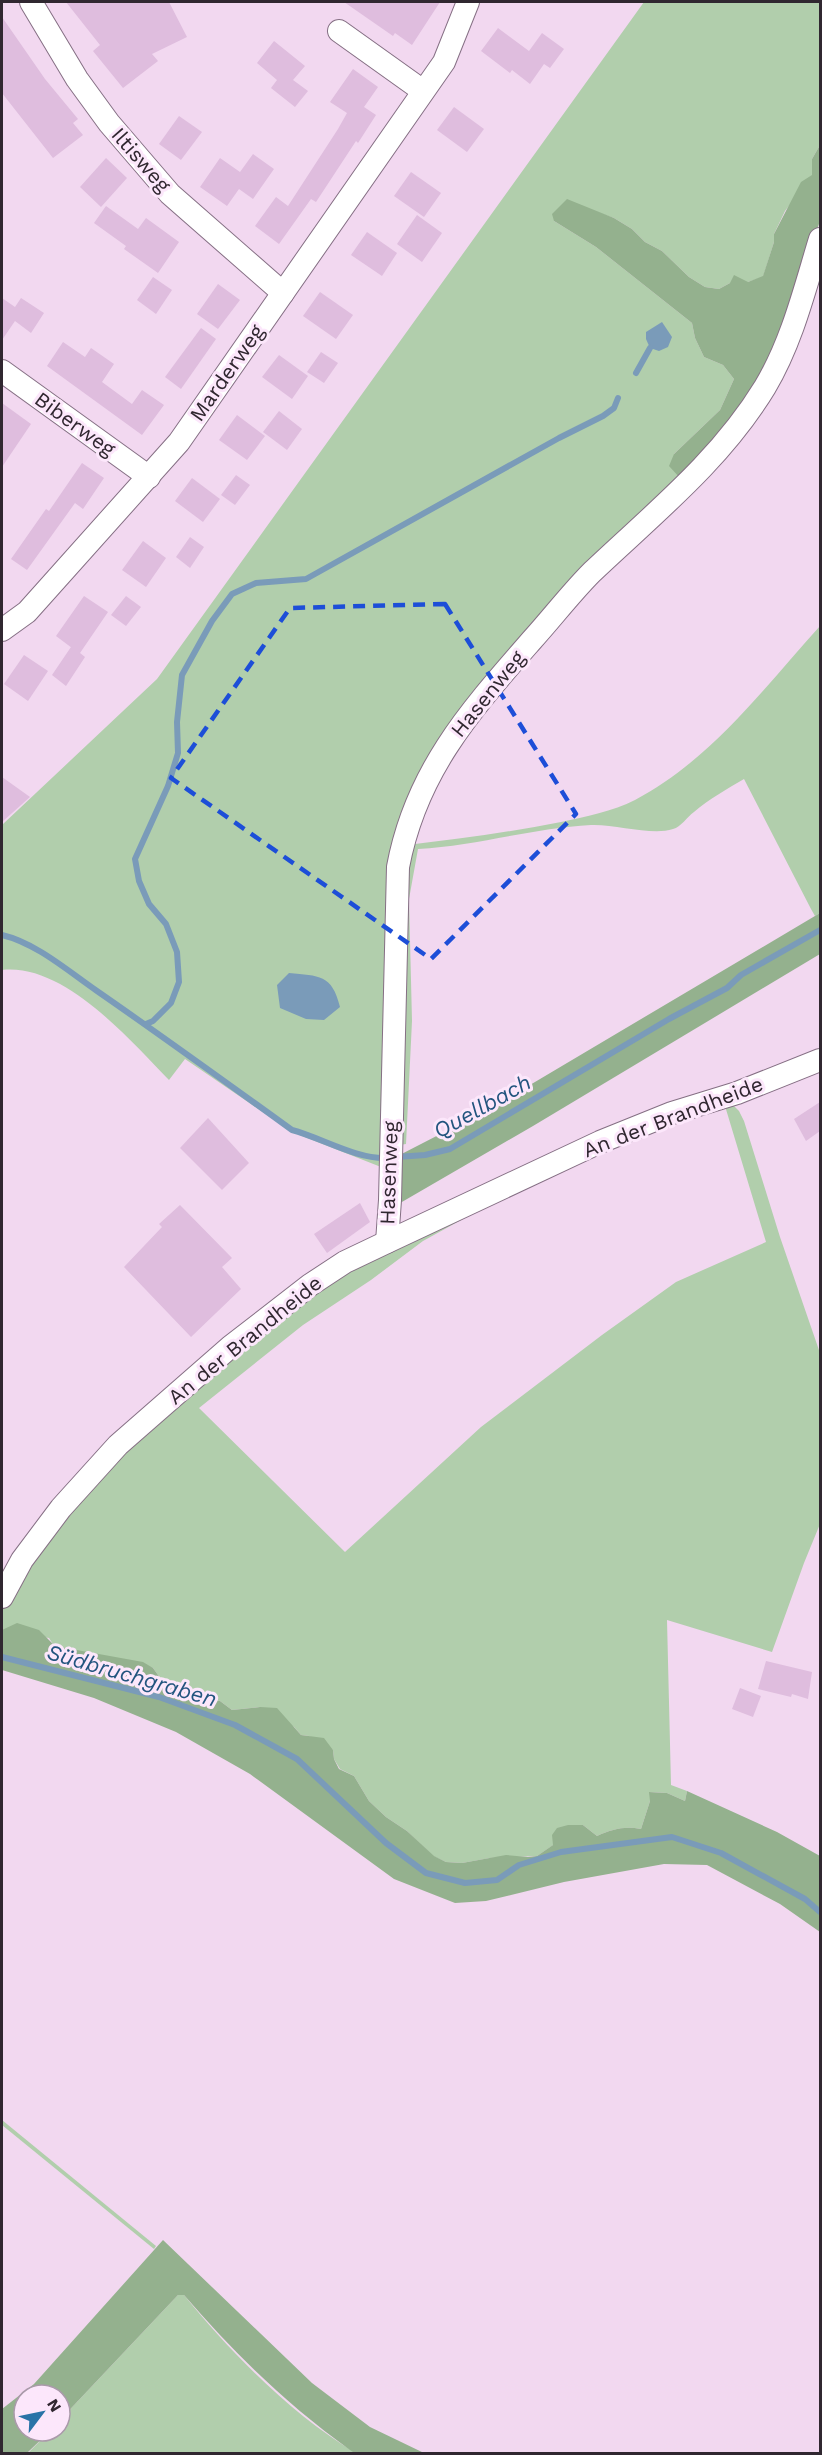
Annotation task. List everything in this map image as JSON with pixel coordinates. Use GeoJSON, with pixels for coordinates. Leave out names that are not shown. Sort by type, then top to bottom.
{"type":"FeatureCollection","features":[{"type":"Feature","properties":{"kind":"street","name":"Iltisweg"},"geometry":{"type":"LineString","coordinates":[[31,2],[77,79],[117,132],[170,194],[226,246],[283,293]]}},
{"type":"Feature","properties":{"kind":"street","name":"Marderweg"},"geometry":{"type":"LineString","coordinates":[[2,630],[27,612],[179,442],[444,62],[468,2]]}},
{"type":"Feature","properties":{"kind":"street"},"geometry":{"type":"LineString","coordinates":[[339,31],[423,91]]}},
{"type":"Feature","properties":{"kind":"street","name":"Hasenweg"},"geometry":{"type":"LineString","coordinates":[[387,1242],[398,867],[403,840],[412,812],[439,756],[497,680],[590,574],[710,460],[765,387],[788,339],[820,239]]}},
{"type":"Feature","properties":{"kind":"street","name":"Biberweg"},"geometry":{"type":"LineString","coordinates":[[2,371],[149,477]]}},
{"type":"Feature","properties":{"kind":"street","name":"An der Brandheide"},"geometry":{"type":"LineString","coordinates":[[2,1597],[22,1560],[61,1508],[118,1445],[289,1300],[345,1262],[600,1142],[672,1113],[736,1094],[820,1060]]}},
{"type":"Feature","properties":{"kind":"highlighted area"},"geometry":{"type":"Polygon","coordinates":[[[445,604],[576,814],[431,959],[171,778],[290,608],[445,604]]]}},
{"type":"Feature","properties":{"kind":"green space"},"geometry":{"type":"Polygon","coordinates":[[[644,2],[820,2],[820,145],[812,159],[813,175],[785,211],[774,234],[774,242],[763,277],[748,282],[730,283],[719,289],[705,287],[689,277],[662,251],[645,242],[632,229],[614,218],[585,208],[554,221],[596,247],[692,323],[695,338],[704,357],[723,365],[734,379],[720,410],[674,454],[680,478],[413,795],[381,1167],[292,1132],[185,1059],[169,1080],[115,1025],[72,991],[49,978],[25,971],[2,970],[2,825],[157,679],[644,2]]]}},
{"type":"Feature","properties":{"kind":"green space"},"geometry":{"type":"Polygon","coordinates":[[[820,145],[820,221],[790,319],[750,399],[680,478],[669,466],[674,454],[720,410],[734,379],[723,365],[704,357],[695,338],[692,323],[596,247],[554,221],[552,214],[567,199],[614,218],[632,229],[645,242],[662,251],[689,277],[705,287],[719,289],[730,283],[734,275],[748,282],[763,276],[774,242],[774,234],[801,182],[812,175],[812,159],[820,145]]]}},
{"type":"Feature","properties":{"kind":"green space"},"geometry":{"type":"Polygon","coordinates":[[[820,626],[820,913],[815,916],[811,909],[744,779],[718,794],[679,826],[664,831],[591,825],[418,849],[409,899],[412,1021],[406,1144],[393,1146],[407,845],[561,822],[589,816],[635,800],[689,764],[713,743],[820,626]]]}},
{"type":"Feature","properties":{"kind":"green space"},"geometry":{"type":"Polygon","coordinates":[[[820,913],[820,954],[395,1206],[386,1162],[491,1108],[820,913]]]}},
{"type":"Feature","properties":{"kind":"green space"},"geometry":{"type":"Polygon","coordinates":[[[731,1103],[739,1111],[744,1121],[780,1237],[820,1353],[820,1524],[772,1652],[667,1620],[671,1785],[687,1791],[685,1801],[667,1793],[650,1792],[650,1801],[641,1829],[619,1829],[597,1836],[583,1825],[537,1856],[490,1858],[462,1863],[446,1862],[433,1856],[407,1831],[386,1817],[369,1801],[354,1776],[340,1769],[334,1759],[333,1750],[309,1736],[301,1735],[294,1727],[260,1707],[232,1710],[220,1701],[198,1698],[185,1689],[163,1682],[153,1668],[60,1647],[53,1644],[49,1638],[2,1630],[2,1608],[18,1579],[114,1457],[311,1291],[608,1144],[731,1103]],[[725,1106],[637,1135],[492,1203],[423,1241],[371,1280],[303,1325],[199,1408],[345,1552],[481,1427],[602,1335],[676,1282],[766,1242],[725,1106]]]}},
{"type":"Feature","properties":{"kind":"green space"},"geometry":{"type":"Polygon","coordinates":[[[17,1623],[39,1630],[53,1644],[60,1647],[143,1662],[153,1668],[163,1682],[185,1689],[198,1698],[220,1701],[232,1710],[277,1708],[301,1735],[324,1738],[333,1750],[339,1769],[354,1776],[369,1801],[434,1856],[446,1862],[462,1863],[506,1855],[537,1856],[553,1845],[552,1835],[557,1828],[568,1825],[583,1825],[597,1836],[619,1829],[641,1829],[650,1801],[649,1792],[667,1793],[685,1801],[687,1791],[777,1832],[820,1856],[820,1932],[780,1904],[707,1865],[664,1864],[564,1882],[486,1901],[455,1903],[394,1879],[250,1774],[176,1732],[94,1698],[2,1670],[2,1630],[17,1623]]]}},
{"type":"Feature","properties":{"kind":"green space"},"geometry":{"type":"Polygon","coordinates":[[[2,2120],[156,2246],[154,2249],[2,2125],[2,2120]]]}},
{"type":"Feature","properties":{"kind":"green space"},"geometry":{"type":"Polygon","coordinates":[[[163,2240],[312,2383],[370,2427],[424,2453],[356,2454],[304,2415],[283,2396],[222,2338],[184,2295],[178,2295],[72,2407],[72,2383],[35,2383],[163,2240]]]}},
{"type":"Feature","properties":{"kind":"green space"},"geometry":{"type":"Polygon","coordinates":[[[178,2295],[184,2295],[222,2339],[264,2382],[332,2438],[356,2453],[27,2454],[38,2443],[72,2443],[72,2407],[178,2295]]]}},
{"type":"Feature","properties":{"kind":"green space"},"geometry":{"type":"Polygon","coordinates":[[[12,2401],[12,2443],[37,2443],[27,2453],[2,2453],[2,2409],[12,2401]]]}},
{"type":"Feature","properties":{"kind":"water"},"geometry":{"type":"Polygon","coordinates":[[[662,322],[672,337],[668,347],[659,351],[650,348],[646,332],[662,322]]]}},
{"type":"Feature","properties":{"kind":"water"},"geometry":{"type":"Polygon","coordinates":[[[289,973],[323,979],[333,988],[340,1007],[324,1020],[306,1019],[280,1008],[277,985],[289,973]]]}},
{"type":"Feature","properties":{"kind":"building"},"geometry":{"type":"Polygon","coordinates":[[[66,2],[169,2],[187,37],[152,54],[158,61],[123,88],[93,51],[100,45],[66,2]]]}},
{"type":"Feature","properties":{"kind":"building"},"geometry":{"type":"Polygon","coordinates":[[[344,2],[440,2],[412,45],[395,33],[393,36],[344,2]]]}},
{"type":"Feature","properties":{"kind":"building"},"geometry":{"type":"Polygon","coordinates":[[[2,17],[45,79],[78,119],[73,123],[83,135],[53,158],[2,93],[2,17]]]}},
{"type":"Feature","properties":{"kind":"building"},"geometry":{"type":"Polygon","coordinates":[[[498,28],[529,51],[542,33],[564,49],[550,68],[544,64],[530,84],[512,70],[510,73],[481,51],[498,28]]]}},
{"type":"Feature","properties":{"kind":"building"},"geometry":{"type":"Polygon","coordinates":[[[274,41],[305,66],[293,80],[308,91],[295,107],[271,88],[277,80],[257,63],[274,41]]]}},
{"type":"Feature","properties":{"kind":"building"},"geometry":{"type":"Polygon","coordinates":[[[353,69],[378,87],[364,107],[376,115],[316,202],[311,199],[279,244],[255,226],[276,197],[288,206],[338,129],[347,113],[330,102],[353,69]]]}},
{"type":"Feature","properties":{"kind":"building"},"geometry":{"type":"Polygon","coordinates":[[[454,107],[484,129],[467,152],[437,130],[454,107]]]}},
{"type":"Feature","properties":{"kind":"building"},"geometry":{"type":"Polygon","coordinates":[[[179,116],[202,132],[181,160],[159,144],[179,116]]]}},
{"type":"Feature","properties":{"kind":"building"},"geometry":{"type":"Polygon","coordinates":[[[253,154],[274,169],[253,199],[239,189],[227,206],[200,187],[220,158],[240,172],[253,154]]]}},
{"type":"Feature","properties":{"kind":"building"},"geometry":{"type":"Polygon","coordinates":[[[106,158],[127,178],[101,207],[80,187],[106,158]]]}},
{"type":"Feature","properties":{"kind":"building"},"geometry":{"type":"Polygon","coordinates":[[[411,172],[441,193],[424,217],[394,196],[411,172]]]}},
{"type":"Feature","properties":{"kind":"building"},"geometry":{"type":"Polygon","coordinates":[[[106,206],[138,229],[146,218],[179,242],[158,273],[124,249],[126,246],[94,223],[106,206]]]}},
{"type":"Feature","properties":{"kind":"building"},"geometry":{"type":"Polygon","coordinates":[[[417,215],[442,233],[422,262],[397,244],[417,215]]]}},
{"type":"Feature","properties":{"kind":"building"},"geometry":{"type":"Polygon","coordinates":[[[367,232],[397,253],[382,276],[351,255],[367,232]]]}},
{"type":"Feature","properties":{"kind":"building"},"geometry":{"type":"Polygon","coordinates":[[[153,277],[172,290],[156,314],[137,300],[153,277]]]}},
{"type":"Feature","properties":{"kind":"building"},"geometry":{"type":"Polygon","coordinates":[[[218,284],[240,300],[218,329],[197,314],[218,284]]]}},
{"type":"Feature","properties":{"kind":"building"},"geometry":{"type":"Polygon","coordinates":[[[320,292],[353,315],[336,339],[303,316],[320,292]]]}},
{"type":"Feature","properties":{"kind":"building"},"geometry":{"type":"Polygon","coordinates":[[[2,298],[15,307],[21,298],[44,313],[31,333],[15,321],[2,340],[2,298]]]}},
{"type":"Feature","properties":{"kind":"building"},"geometry":{"type":"Polygon","coordinates":[[[201,328],[216,339],[181,389],[165,377],[201,328]]]}},
{"type":"Feature","properties":{"kind":"building"},"geometry":{"type":"Polygon","coordinates":[[[63,342],[85,357],[91,348],[114,364],[102,382],[132,404],[142,390],[164,405],[142,435],[47,366],[63,342]]]}},
{"type":"Feature","properties":{"kind":"building"},"geometry":{"type":"Polygon","coordinates":[[[321,352],[338,363],[324,383],[307,372],[321,352]]]}},
{"type":"Feature","properties":{"kind":"building"},"geometry":{"type":"Polygon","coordinates":[[[279,355],[308,376],[292,399],[262,377],[279,355]]]}},
{"type":"Feature","properties":{"kind":"building"},"geometry":{"type":"Polygon","coordinates":[[[2,403],[31,424],[2,467],[2,403]]]}},
{"type":"Feature","properties":{"kind":"building"},"geometry":{"type":"Polygon","coordinates":[[[279,411],[302,429],[287,450],[263,432],[279,411]]]}},
{"type":"Feature","properties":{"kind":"building"},"geometry":{"type":"Polygon","coordinates":[[[237,415],[265,436],[247,460],[219,440],[237,415]]]}},
{"type":"Feature","properties":{"kind":"building"},"geometry":{"type":"Polygon","coordinates":[[[82,463],[104,478],[83,509],[75,503],[27,570],[11,559],[46,509],[49,511],[82,463]]]}},
{"type":"Feature","properties":{"kind":"building"},"geometry":{"type":"Polygon","coordinates":[[[236,475],[250,485],[235,505],[221,495],[236,475]]]}},
{"type":"Feature","properties":{"kind":"building"},"geometry":{"type":"Polygon","coordinates":[[[192,478],[220,499],[203,522],[175,501],[192,478]]]}},
{"type":"Feature","properties":{"kind":"building"},"geometry":{"type":"Polygon","coordinates":[[[190,537],[204,547],[190,568],[176,557],[190,537]]]}},
{"type":"Feature","properties":{"kind":"building"},"geometry":{"type":"Polygon","coordinates":[[[143,541],[166,558],[146,587],[122,570],[143,541]]]}},
{"type":"Feature","properties":{"kind":"building"},"geometry":{"type":"Polygon","coordinates":[[[84,596],[108,612],[80,653],[85,657],[66,686],[52,675],[71,647],[56,636],[84,596]]]}},
{"type":"Feature","properties":{"kind":"building"},"geometry":{"type":"Polygon","coordinates":[[[126,596],[141,607],[126,626],[111,615],[126,596]]]}},
{"type":"Feature","properties":{"kind":"building"},"geometry":{"type":"Polygon","coordinates":[[[24,655],[48,671],[28,701],[4,684],[24,655]]]}},
{"type":"Feature","properties":{"kind":"building"},"geometry":{"type":"Polygon","coordinates":[[[2,777],[30,797],[2,822],[2,777]]]}},
{"type":"Feature","properties":{"kind":"building"},"geometry":{"type":"Polygon","coordinates":[[[820,1102],[820,1131],[806,1141],[794,1119],[820,1102]]]}},
{"type":"Feature","properties":{"kind":"building"},"geometry":{"type":"Polygon","coordinates":[[[208,1118],[249,1163],[222,1190],[180,1148],[208,1118]]]}},
{"type":"Feature","properties":{"kind":"building"},"geometry":{"type":"Polygon","coordinates":[[[360,1203],[370,1222],[327,1253],[314,1234],[360,1203]]]}},
{"type":"Feature","properties":{"kind":"building"},"geometry":{"type":"Polygon","coordinates":[[[180,1205],[232,1258],[222,1267],[241,1289],[191,1337],[124,1267],[162,1227],[159,1224],[180,1205]]]}},
{"type":"Feature","properties":{"kind":"building"},"geometry":{"type":"Polygon","coordinates":[[[766,1661],[812,1672],[808,1699],[758,1689],[766,1661]]]}},
{"type":"Feature","properties":{"kind":"building"},"geometry":{"type":"Polygon","coordinates":[[[740,1688],[761,1696],[753,1717],[732,1709],[740,1688]]]}},
{"type":"Feature","properties":{"kind":"waterway"},"geometry":{"type":"LineString","coordinates":[[636,373],[650,348]]}},
{"type":"Feature","properties":{"kind":"waterway"},"geometry":{"type":"LineString","coordinates":[[146,1024],[153,1021],[171,1003],[179,982],[177,952],[166,924],[149,904],[139,881],[135,859],[168,786],[178,753],[177,722],[182,675],[212,621],[232,594],[256,583],[306,579],[559,438],[603,416],[614,408],[618,398]]}},
{"type":"Feature","properties":{"kind":"waterway","name":"Quellbach"},"geometry":{"type":"LineString","coordinates":[[397,1157],[425,1155],[450,1149],[669,1019],[727,988],[741,975],[820,930]]}},
{"type":"Feature","properties":{"kind":"waterway","name":"Quellbach"},"geometry":{"type":"LineString","coordinates":[[2,935],[27,944],[51,959],[292,1130],[351,1152],[386,1158]]}},
{"type":"Feature","properties":{"kind":"waterway","name":"Südbruchgraben"},"geometry":{"type":"LineString","coordinates":[[2,1657],[159,1697],[235,1725],[297,1759],[386,1843],[426,1873],[465,1883],[497,1880],[519,1865],[561,1852],[672,1837],[721,1853],[805,1899],[820,1912]]}}]}
